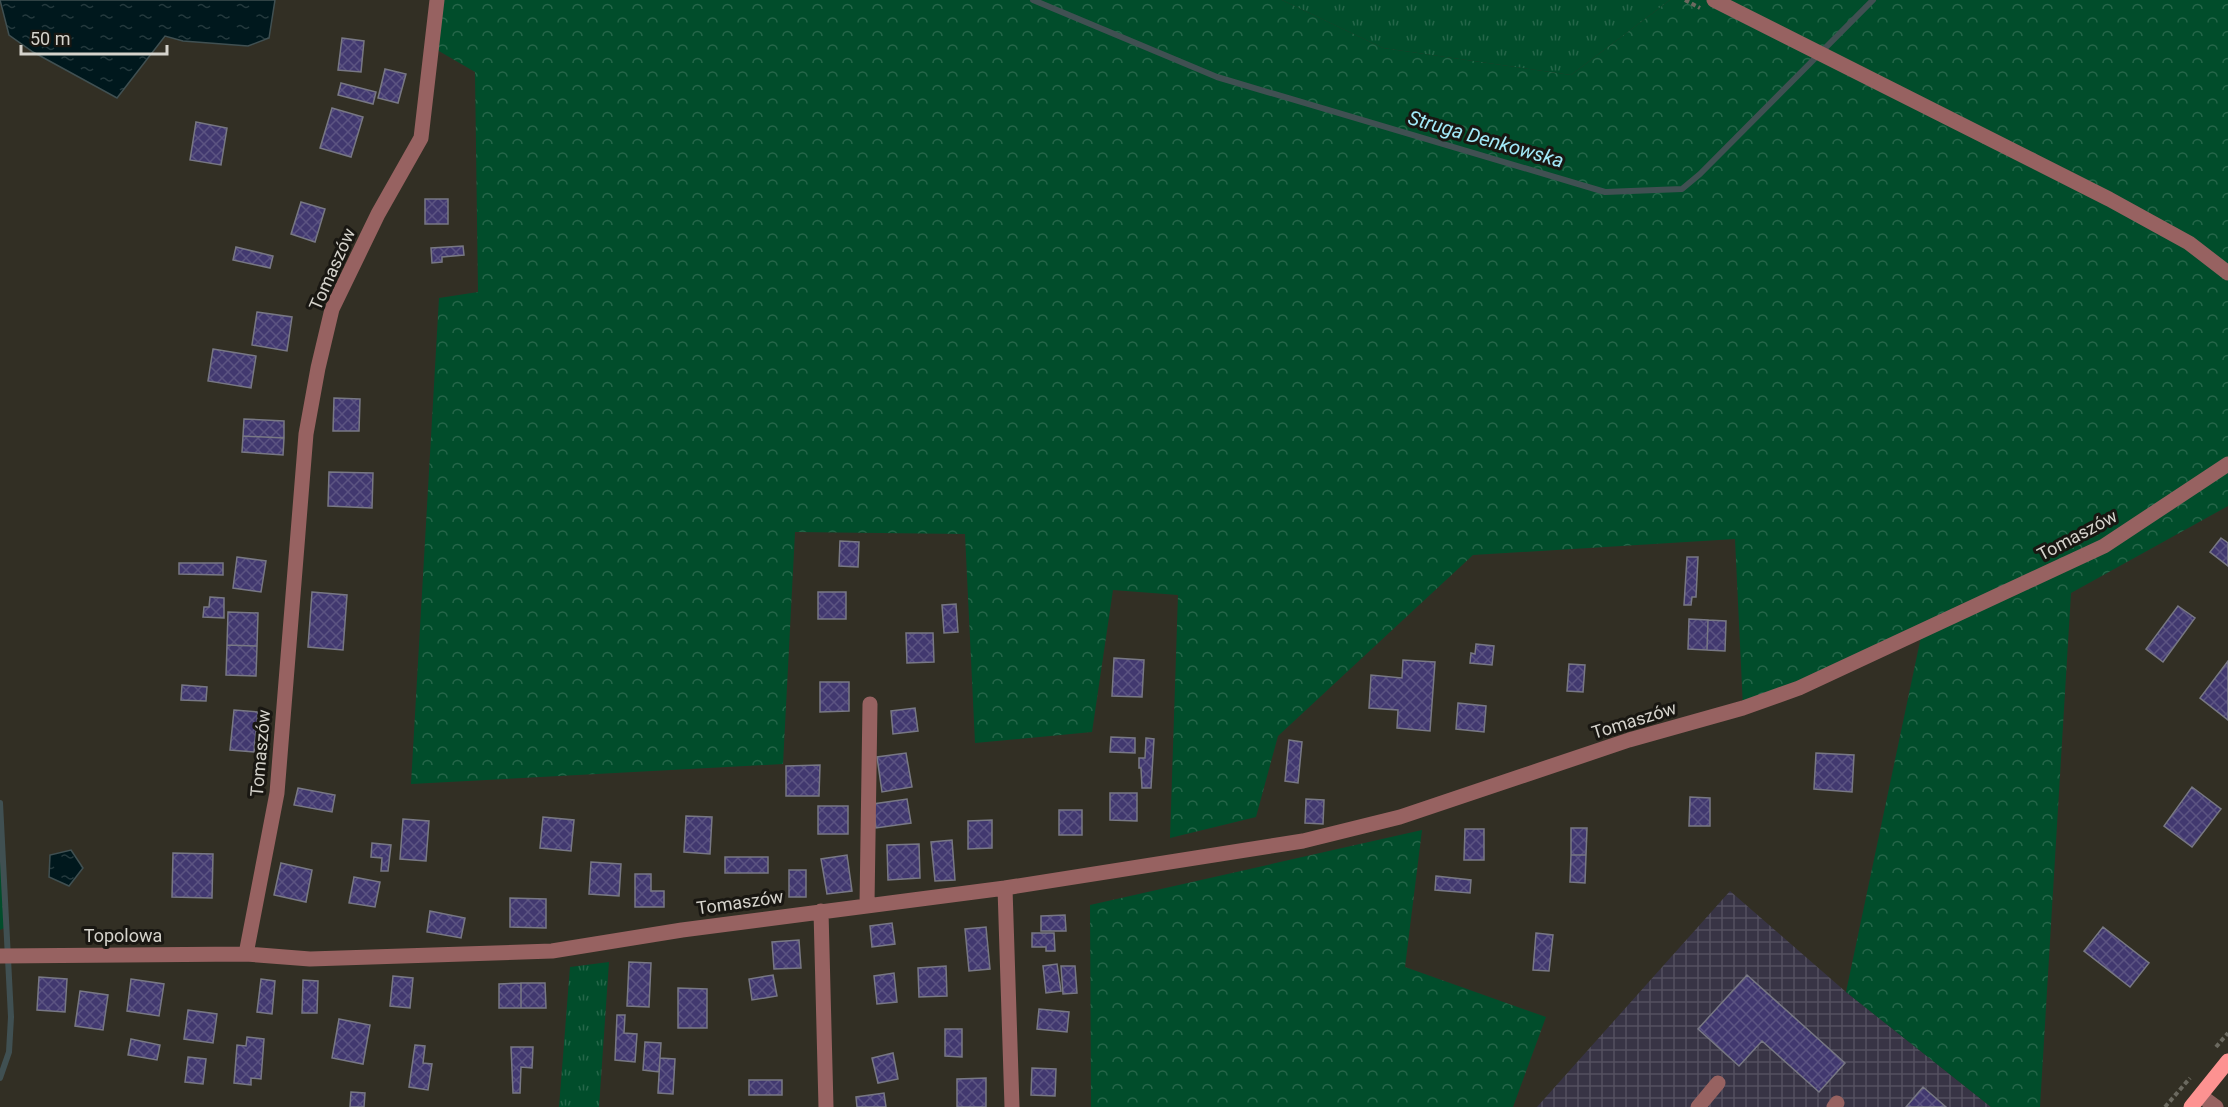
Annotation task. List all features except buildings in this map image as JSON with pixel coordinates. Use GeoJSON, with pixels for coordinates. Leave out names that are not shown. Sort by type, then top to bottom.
{"type":"FeatureCollection","features":[{"type":"Feature","properties":{"kind":"main road"},"geometry":{"type":"LineString","coordinates":[[2196,1101],[2228,1061]]}},
{"type":"Feature","properties":{"kind":"street","name":"Tomaszów"},"geometry":{"type":"LineString","coordinates":[[437,0],[421,138],[378,214],[333,309],[318,368],[306,434],[277,793],[246,954],[310,959],[552,951],[821,911],[1005,888],[1303,841],[1400,817],[1629,740],[1743,708],[1799,688],[2104,546],[2228,464]]}},
{"type":"Feature","properties":{"kind":"street"},"geometry":{"type":"LineString","coordinates":[[1714,0],[2109,199],[2189,243],[2228,273]]}},
{"type":"Feature","properties":{"kind":"street"},"geometry":{"type":"LineString","coordinates":[[867,905],[870,704]]}},
{"type":"Feature","properties":{"kind":"street"},"geometry":{"type":"LineString","coordinates":[[1005,888],[1012,1107]]}},
{"type":"Feature","properties":{"kind":"street"},"geometry":{"type":"LineString","coordinates":[[821,911],[826,1107]]}},
{"type":"Feature","properties":{"kind":"street","name":"Topolowa"},"geometry":{"type":"LineString","coordinates":[[0,956],[246,954]]}},
{"type":"Feature","properties":{"kind":"street"},"geometry":{"type":"LineString","coordinates":[[1698,1107],[1718,1083]]}},
{"type":"Feature","properties":{"kind":"street"},"geometry":{"type":"LineString","coordinates":[[2196,1101],[2216,1107]]}},
{"type":"Feature","properties":{"kind":"shaded area"},"geometry":{"type":"Polygon","coordinates":[[[1730,891],[1846,992],[1991,1107],[1537,1107],[1730,891]]]}},
{"type":"Feature","properties":{"kind":"green space"},"geometry":{"type":"Polygon","coordinates":[[[437,0],[1282,0],[1383,48],[1571,75],[1670,0],[2228,0],[2228,506],[2071,593],[2040,1107],[1991,1107],[1846,992],[1922,632],[1743,708],[1735,539],[1473,555],[1278,736],[1256,817],[1170,838],[1178,595],[1113,590],[1092,732],[975,743],[965,534],[795,532],[783,764],[411,784],[439,298],[478,292],[475,72],[432,47],[437,0]]]}},
{"type":"Feature","properties":{"kind":"green space"},"geometry":{"type":"Polygon","coordinates":[[[1282,0],[1670,0],[1571,75],[1383,48],[1282,0]]]}},
{"type":"Feature","properties":{"kind":"green space"},"geometry":{"type":"Polygon","coordinates":[[[0,803],[8,926],[0,930],[0,803]]]}},
{"type":"Feature","properties":{"kind":"green space"},"geometry":{"type":"Polygon","coordinates":[[[1422,830],[1405,967],[1546,1017],[1513,1107],[1091,1107],[1090,905],[1422,830]]]}},
{"type":"Feature","properties":{"kind":"green space"},"geometry":{"type":"Polygon","coordinates":[[[609,962],[599,1107],[559,1107],[570,967],[609,962]]]}},
{"type":"Feature","properties":{"kind":"water"},"geometry":{"type":"Polygon","coordinates":[[[0,0],[275,0],[269,38],[248,46],[183,41],[165,36],[117,98],[33,52],[9,35],[0,0]]]}},
{"type":"Feature","properties":{"kind":"water"},"geometry":{"type":"Polygon","coordinates":[[[71,850],[83,868],[69,886],[49,877],[50,855],[71,850]]]}},
{"type":"Feature","properties":{"kind":"waterway","name":"Struga Denkowska"},"geometry":{"type":"LineString","coordinates":[[1033,0],[1217,77],[1605,192],[1682,189],[1700,174],[1873,0]]}},
{"type":"Feature","properties":{"kind":"waterway","name":"Struga Denkowska"},"geometry":{"type":"LineString","coordinates":[[0,803],[11,1017],[9,1052],[0,1078]]}}]}
